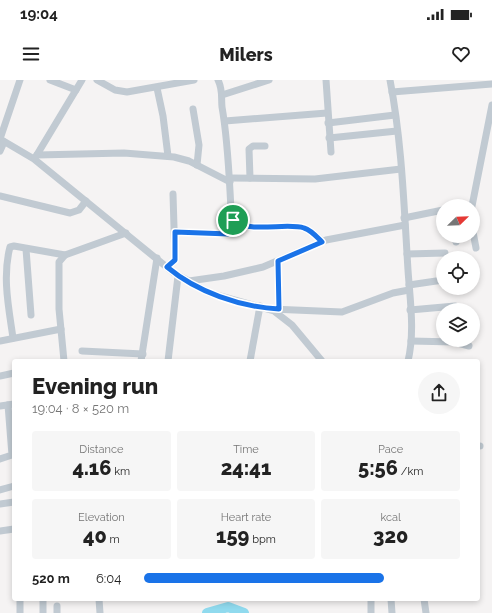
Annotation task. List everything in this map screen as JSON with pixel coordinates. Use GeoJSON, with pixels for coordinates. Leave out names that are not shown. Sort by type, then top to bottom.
{"type":"FeatureCollection","features":[{"type":"Feature","properties":{"kind":"street"},"geometry":{"type":"LineString","coordinates":[[0,151],[1,140],[20,80]]}},
{"type":"Feature","properties":{"kind":"street"},"geometry":{"type":"LineString","coordinates":[[50,80],[76,90]]}},
{"type":"Feature","properties":{"kind":"street"},"geometry":{"type":"LineString","coordinates":[[36,157],[82,80]]}},
{"type":"Feature","properties":{"kind":"street"},"geometry":{"type":"LineString","coordinates":[[98,80],[107,87],[121,92],[157,88],[194,80]]}},
{"type":"Feature","properties":{"kind":"street"},"geometry":{"type":"LineString","coordinates":[[175,232],[229,234],[232,232],[233,220],[222,95],[223,91],[218,80]]}},
{"type":"Feature","properties":{"kind":"street"},"geometry":{"type":"LineString","coordinates":[[222,95],[269,80]]}},
{"type":"Feature","properties":{"kind":"street"},"geometry":{"type":"LineString","coordinates":[[326,80],[327,113],[331,152]]}},
{"type":"Feature","properties":{"kind":"street"},"geometry":{"type":"LineString","coordinates":[[390,80],[397,131],[405,221],[411,341],[408,359]]}},
{"type":"Feature","properties":{"kind":"street"},"geometry":{"type":"LineString","coordinates":[[392,92],[474,83],[492,84]]}},
{"type":"Feature","properties":{"kind":"street"},"geometry":{"type":"LineString","coordinates":[[157,88],[163,116],[168,156]]}},
{"type":"Feature","properties":{"kind":"street"},"geometry":{"type":"LineString","coordinates":[[473,199],[492,105]]}},
{"type":"Feature","properties":{"kind":"street"},"geometry":{"type":"LineString","coordinates":[[193,109],[199,145],[197,165]]}},
{"type":"Feature","properties":{"kind":"street"},"geometry":{"type":"LineString","coordinates":[[225,121],[327,113]]}},
{"type":"Feature","properties":{"kind":"street"},"geometry":{"type":"LineString","coordinates":[[328,123],[395,115]]}},
{"type":"Feature","properties":{"kind":"street"},"geometry":{"type":"LineString","coordinates":[[329,138],[397,131]]}},
{"type":"Feature","properties":{"kind":"street"},"geometry":{"type":"LineString","coordinates":[[1,140],[36,157],[86,201],[178,276],[210,293],[269,308],[342,312],[393,293],[436,282]]}},
{"type":"Feature","properties":{"kind":"street"},"geometry":{"type":"LineString","coordinates":[[250,178],[249,149],[253,146],[265,146]]}},
{"type":"Feature","properties":{"kind":"street"},"geometry":{"type":"LineString","coordinates":[[36,157],[124,153],[168,156],[181,158],[230,180],[250,178],[315,179],[401,169]]}},
{"type":"Feature","properties":{"kind":"street"},"geometry":{"type":"LineString","coordinates":[[167,267],[175,260],[173,194]]}},
{"type":"Feature","properties":{"kind":"street"},"geometry":{"type":"LineString","coordinates":[[0,196],[70,213],[79,210],[86,201]]}},
{"type":"Feature","properties":{"kind":"street"},"geometry":{"type":"LineString","coordinates":[[189,282],[250,271],[322,242],[436,212]]}},
{"type":"Feature","properties":{"kind":"street"},"geometry":{"type":"LineString","coordinates":[[233,220],[240,224],[255,226],[304,227],[322,242]]}},
{"type":"Feature","properties":{"kind":"street"},"geometry":{"type":"LineString","coordinates":[[14,338],[8,302],[6,276],[9,252],[12,246],[65,255],[126,233]]}},
{"type":"Feature","properties":{"kind":"street"},"geometry":{"type":"LineString","coordinates":[[475,243],[476,248]]}},
{"type":"Feature","properties":{"kind":"street"},"geometry":{"type":"LineString","coordinates":[[26,249],[31,315]]}},
{"type":"Feature","properties":{"kind":"street"},"geometry":{"type":"LineString","coordinates":[[407,254],[436,253]]}},
{"type":"Feature","properties":{"kind":"street"},"geometry":{"type":"LineString","coordinates":[[64,359],[58,269],[59,262],[65,255]]}},
{"type":"Feature","properties":{"kind":"street"},"geometry":{"type":"LineString","coordinates":[[82,351],[142,358],[157,258]]}},
{"type":"Feature","properties":{"kind":"street"},"geometry":{"type":"LineString","coordinates":[[278,261],[279,309]]}},
{"type":"Feature","properties":{"kind":"street"},"geometry":{"type":"LineString","coordinates":[[168,359],[178,276]]}},
{"type":"Feature","properties":{"kind":"street"},"geometry":{"type":"LineString","coordinates":[[250,359],[260,306]]}},
{"type":"Feature","properties":{"kind":"street"},"geometry":{"type":"LineString","coordinates":[[269,308],[292,325],[320,359]]}},
{"type":"Feature","properties":{"kind":"street"},"geometry":{"type":"LineString","coordinates":[[410,310],[436,308]]}},
{"type":"Feature","properties":{"kind":"street"},"geometry":{"type":"LineString","coordinates":[[0,341],[61,329]]}},
{"type":"Feature","properties":{"kind":"street"},"geometry":{"type":"LineString","coordinates":[[411,341],[436,342]]}},
{"type":"Feature","properties":{"kind":"street"},"geometry":{"type":"LineString","coordinates":[[0,376],[12,374]]}},
{"type":"Feature","properties":{"kind":"street"},"geometry":{"type":"LineString","coordinates":[[0,406],[11,405],[12,455],[0,459]]}},
{"type":"Feature","properties":{"kind":"street"},"geometry":{"type":"LineString","coordinates":[[0,490],[12,487]]}},
{"type":"Feature","properties":{"kind":"street"},"geometry":{"type":"LineString","coordinates":[[0,504],[12,502]]}},
{"type":"Feature","properties":{"kind":"street"},"geometry":{"type":"LineString","coordinates":[[0,531],[12,530]]}},
{"type":"Feature","properties":{"kind":"street"},"geometry":{"type":"LineString","coordinates":[[20,601],[20,613]]}},
{"type":"Feature","properties":{"kind":"street"},"geometry":{"type":"LineString","coordinates":[[43,601],[43,613]]}},
{"type":"Feature","properties":{"kind":"street"},"geometry":{"type":"LineString","coordinates":[[99,601],[100,613]]}},
{"type":"Feature","properties":{"kind":"street"},"geometry":{"type":"LineString","coordinates":[[371,601],[372,613]]}},
{"type":"Feature","properties":{"kind":"street"},"geometry":{"type":"LineString","coordinates":[[391,601],[392,613]]}},
{"type":"Feature","properties":{"kind":"street"},"geometry":{"type":"LineString","coordinates":[[424,601],[426,613]]}},
{"type":"Feature","properties":{"kind":"waterway"},"geometry":{"type":"LineString","coordinates":[[207,613],[228,607],[244,613]]}},
{"type":"Feature","properties":{"kind":"route"},"geometry":{"type":"LineString","coordinates":[[233,220],[240,224],[255,226],[277,228],[304,227],[322,242],[278,261],[279,309],[227,299],[210,293],[183,279],[167,267],[175,260],[175,232],[231,234],[233,220]]}}]}
